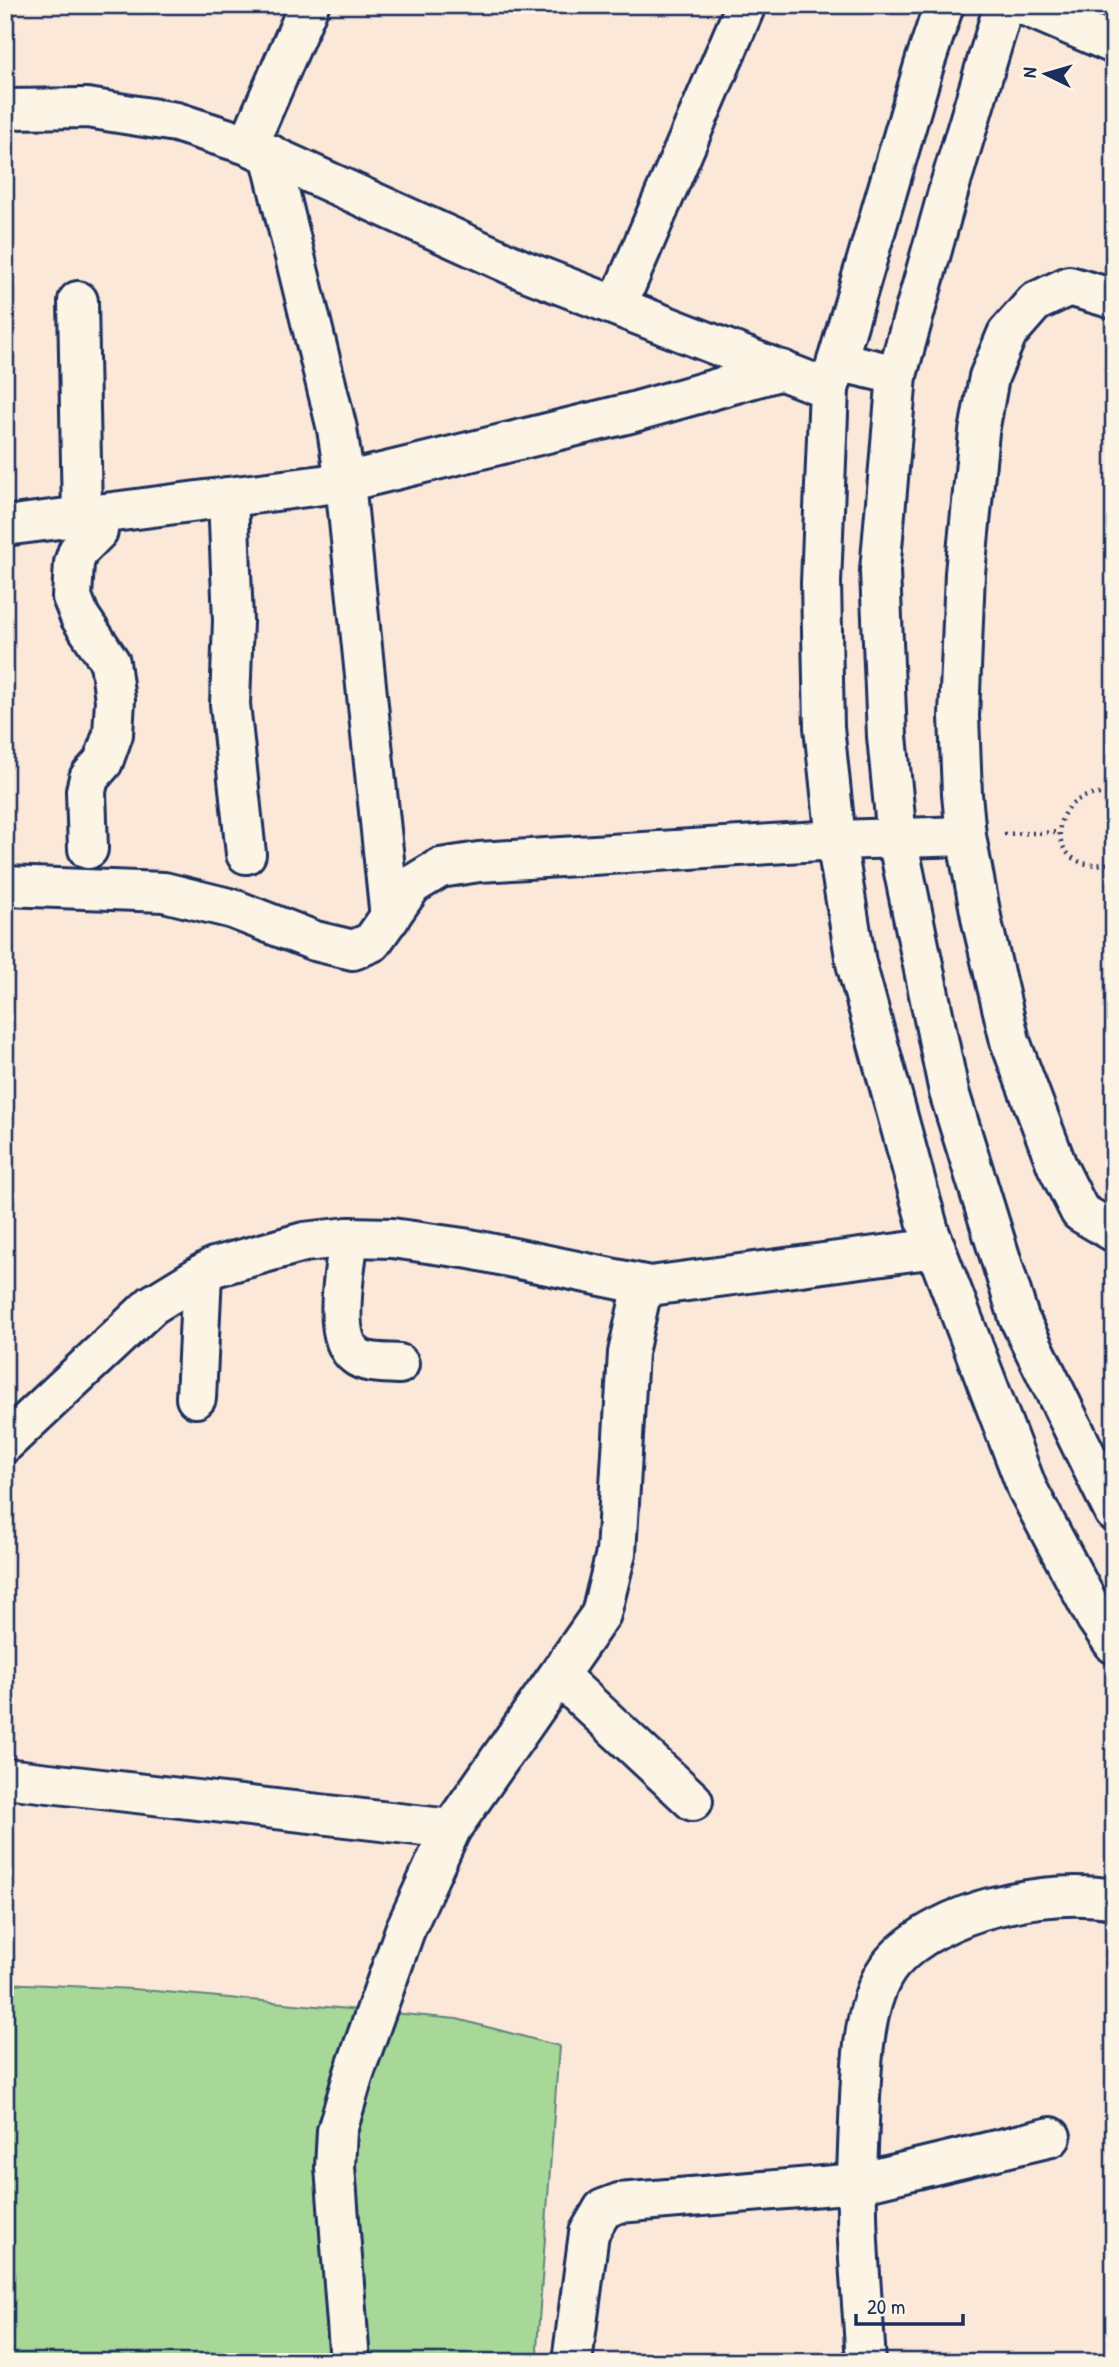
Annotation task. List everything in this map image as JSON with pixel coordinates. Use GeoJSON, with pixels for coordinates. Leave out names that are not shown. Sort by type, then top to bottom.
{"type":"FeatureCollection","features":[{"type":"Feature","properties":{"kind":"street"},"geometry":{"type":"LineString","coordinates":[[309,5],[259,149],[337,429],[345,482],[390,918]]}},
{"type":"Feature","properties":{"kind":"street"},"geometry":{"type":"LineString","coordinates":[[617,306],[746,5]]}},
{"type":"Feature","properties":{"kind":"street"},"geometry":{"type":"LineString","coordinates":[[944,5],[833,375],[822,596],[824,727],[836,840],[856,963],[929,1231],[1027,1488],[1096,1618],[1114,1644]]}},
{"type":"Feature","properties":{"kind":"street"},"geometry":{"type":"LineString","coordinates":[[1004,5],[897,375],[880,571],[887,736],[897,838],[949,1092],[1019,1318],[1114,1512]]}},
{"type":"Feature","properties":{"kind":"street"},"geometry":{"type":"LineString","coordinates":[[1023,5],[1114,44]]}},
{"type":"Feature","properties":{"kind":"street"},"geometry":{"type":"LineString","coordinates":[[5,109],[87,108],[176,122],[259,149],[523,270],[782,370],[833,375],[897,375]]}},
{"type":"Feature","properties":{"kind":"street"},"geometry":{"type":"LineString","coordinates":[[1114,299],[1069,286],[1035,302],[1007,334],[989,377],[979,432],[965,573],[958,716],[966,835],[982,922],[1010,1041],[1056,1166],[1080,1212],[1114,1232]]}},
{"type":"Feature","properties":{"kind":"street"},"geometry":{"type":"LineString","coordinates":[[78,301],[91,515],[98,531],[78,551],[74,564],[72,597],[80,617],[110,662],[115,700],[113,734],[103,762],[89,778],[86,792],[88,849]]}},
{"type":"Feature","properties":{"kind":"street"},"geometry":{"type":"LineString","coordinates":[[5,526],[345,482],[631,412],[782,370]]}},
{"type":"Feature","properties":{"kind":"street"},"geometry":{"type":"LineString","coordinates":[[228,497],[233,621],[230,704],[246,854]]}},
{"type":"Feature","properties":{"kind":"street"},"geometry":{"type":"LineString","coordinates":[[5,886],[164,892],[233,909],[315,941],[353,950],[372,942],[412,885],[440,868],[479,862],[836,840],[966,835]]}},
{"type":"Feature","properties":{"kind":"street"},"geometry":{"type":"LineString","coordinates":[[5,1443],[152,1305],[214,1267],[304,1242],[349,1237],[392,1238],[470,1249],[650,1286],[936,1248]]}},
{"type":"Feature","properties":{"kind":"street"},"geometry":{"type":"LineString","coordinates":[[349,1237],[341,1323],[347,1346],[356,1356],[399,1364]]}},
{"type":"Feature","properties":{"kind":"street"},"geometry":{"type":"LineString","coordinates":[[196,1398],[202,1274]]}},
{"type":"Feature","properties":{"kind":"street"},"geometry":{"type":"LineString","coordinates":[[350,2362],[335,2167],[337,2132],[354,2073],[405,1930],[451,1829],[601,1614],[616,1553],[628,1353],[640,1298],[650,1286]]}},
{"type":"Feature","properties":{"kind":"street"},"geometry":{"type":"LineString","coordinates":[[971,1341],[1019,1318]]}},
{"type":"Feature","properties":{"kind":"street"},"geometry":{"type":"LineString","coordinates":[[559,1676],[693,1801]]}},
{"type":"Feature","properties":{"kind":"street"},"geometry":{"type":"LineString","coordinates":[[5,1778],[451,1829]]}},
{"type":"Feature","properties":{"kind":"street"},"geometry":{"type":"LineString","coordinates":[[866,2362],[857,2212],[861,2071],[870,2004],[891,1964],[919,1940],[967,1914],[1013,1902],[1061,1895],[1092,1895],[1114,1899]]}},
{"type":"Feature","properties":{"kind":"street"},"geometry":{"type":"LineString","coordinates":[[572,2362],[589,2233],[603,2209],[619,2203],[858,2183],[1051,2137]]}},
{"type":"Feature","properties":{"kind":"path"},"geometry":{"type":"LineString","coordinates":[[1114,795],[1101,793],[1074,800],[1063,816],[1059,832],[1063,846],[1072,858],[1084,865],[1099,866],[1114,862]]}},
{"type":"Feature","properties":{"kind":"path"},"geometry":{"type":"LineString","coordinates":[[966,835],[1059,832]]}},
{"type":"Feature","properties":{"kind":"green space"},"geometry":{"type":"Polygon","coordinates":[[[5,1983],[133,1989],[457,2019],[559,2046],[537,2348],[540,2362],[5,2362],[5,1983]]]}}]}
